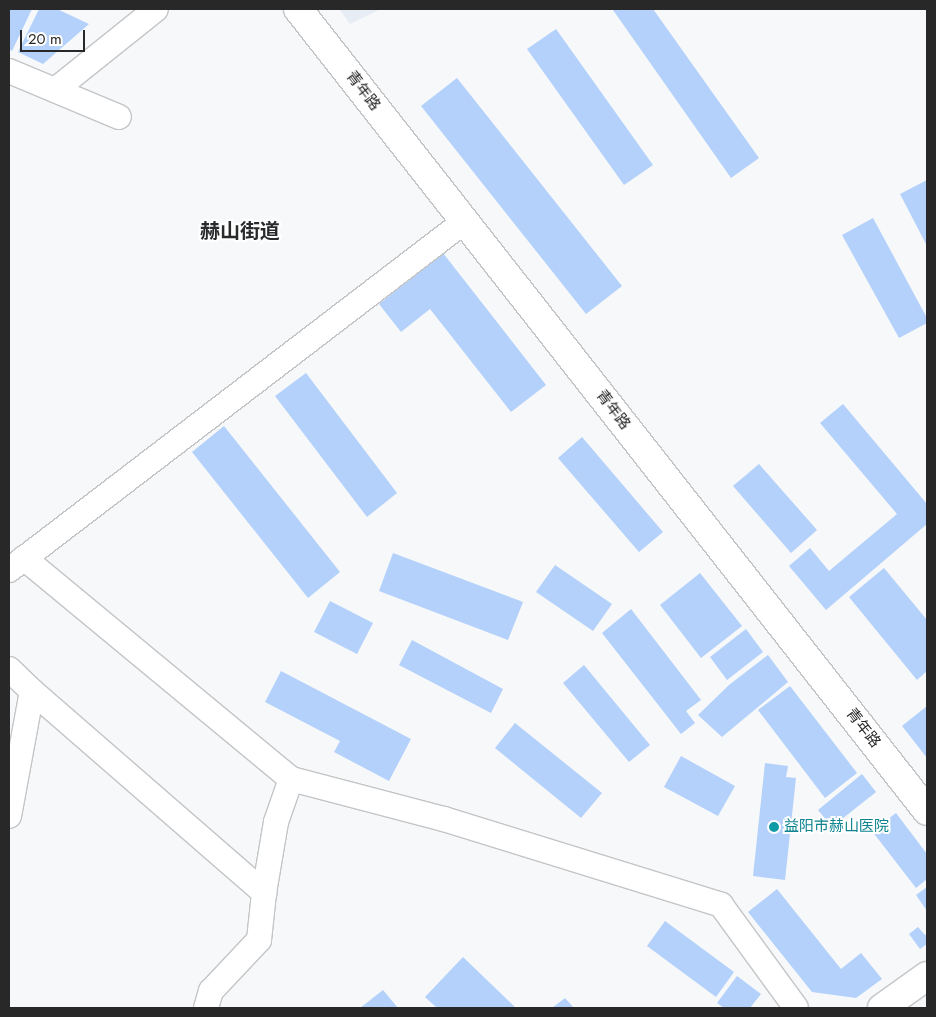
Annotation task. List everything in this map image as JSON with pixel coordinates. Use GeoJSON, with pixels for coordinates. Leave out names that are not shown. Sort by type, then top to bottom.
{"type":"FeatureCollection","features":[{"type":"Feature","properties":{"kind":"street"},"geometry":{"type":"LineString","coordinates":[[55,90],[156,9]]}},
{"type":"Feature","properties":{"kind":"street","name":"青年路"},"geometry":{"type":"LineString","coordinates":[[298,9],[927,811]]}},
{"type":"Feature","properties":{"kind":"street"},"geometry":{"type":"LineString","coordinates":[[9,71],[119,117]]}},
{"type":"Feature","properties":{"kind":"street"},"geometry":{"type":"LineString","coordinates":[[465,221],[16,564],[291,779],[444,819],[721,905],[796,1008]]}},
{"type":"Feature","properties":{"kind":"street"},"geometry":{"type":"LineString","coordinates":[[9,669],[264,893]]}},
{"type":"Feature","properties":{"kind":"street"},"geometry":{"type":"LineString","coordinates":[[10,800],[32,691]]}},
{"type":"Feature","properties":{"kind":"street"},"geometry":{"type":"LineString","coordinates":[[206,1008],[211,991],[258,940],[276,822],[291,779]]}},
{"type":"Feature","properties":{"kind":"street"},"geometry":{"type":"LineString","coordinates":[[882,1008],[927,976]]}},
{"type":"Feature","properties":{"kind":"shaded area"},"geometry":{"type":"Polygon","coordinates":[[[339,9],[381,9],[350,24],[339,9]]]}},
{"type":"Feature","properties":{"kind":"building"},"geometry":{"type":"Polygon","coordinates":[[[9,9],[32,9],[12,51],[9,49],[9,9]]]}},
{"type":"Feature","properties":{"kind":"building"},"geometry":{"type":"Polygon","coordinates":[[[39,9],[57,9],[89,24],[43,64],[18,52],[39,9]]]}},
{"type":"Feature","properties":{"kind":"building"},"geometry":{"type":"Polygon","coordinates":[[[653,9],[759,158],[731,178],[613,10],[653,9]]]}},
{"type":"Feature","properties":{"kind":"building"},"geometry":{"type":"Polygon","coordinates":[[[556,29],[653,165],[624,185],[527,49],[556,29]]]}},
{"type":"Feature","properties":{"kind":"building"},"geometry":{"type":"Polygon","coordinates":[[[457,78],[622,286],[586,314],[421,106],[457,78]]]}},
{"type":"Feature","properties":{"kind":"building"},"geometry":{"type":"Polygon","coordinates":[[[927,180],[927,246],[900,194],[927,180]]]}},
{"type":"Feature","properties":{"kind":"building"},"geometry":{"type":"Polygon","coordinates":[[[873,218],[927,318],[927,323],[899,338],[842,235],[873,218]]]}},
{"type":"Feature","properties":{"kind":"building"},"geometry":{"type":"Polygon","coordinates":[[[443,253],[546,385],[511,412],[430,309],[401,332],[379,304],[443,253]]]}},
{"type":"Feature","properties":{"kind":"building"},"geometry":{"type":"Polygon","coordinates":[[[306,373],[397,493],[367,517],[275,396],[306,373]]]}},
{"type":"Feature","properties":{"kind":"building"},"geometry":{"type":"Polygon","coordinates":[[[843,404],[927,504],[927,524],[826,610],[789,566],[810,548],[829,571],[897,514],[820,423],[843,404]]]}},
{"type":"Feature","properties":{"kind":"building"},"geometry":{"type":"Polygon","coordinates":[[[224,426],[340,572],[308,598],[192,452],[224,426]]]}},
{"type":"Feature","properties":{"kind":"building"},"geometry":{"type":"Polygon","coordinates":[[[582,437],[663,532],[639,552],[558,458],[582,437]]]}},
{"type":"Feature","properties":{"kind":"building"},"geometry":{"type":"Polygon","coordinates":[[[759,464],[817,530],[791,553],[733,486],[759,464]]]}},
{"type":"Feature","properties":{"kind":"building"},"geometry":{"type":"Polygon","coordinates":[[[393,553],[523,602],[508,640],[379,591],[393,553]]]}},
{"type":"Feature","properties":{"kind":"building"},"geometry":{"type":"Polygon","coordinates":[[[555,565],[612,604],[593,631],[536,592],[555,565]]]}},
{"type":"Feature","properties":{"kind":"building"},"geometry":{"type":"Polygon","coordinates":[[[884,568],[927,620],[927,671],[917,680],[849,597],[884,568]]]}},
{"type":"Feature","properties":{"kind":"building"},"geometry":{"type":"Polygon","coordinates":[[[700,573],[742,626],[701,658],[660,605],[700,573]]]}},
{"type":"Feature","properties":{"kind":"building"},"geometry":{"type":"Polygon","coordinates":[[[330,601],[373,623],[357,654],[314,632],[330,601]]]}},
{"type":"Feature","properties":{"kind":"building"},"geometry":{"type":"Polygon","coordinates":[[[631,609],[701,700],[686,711],[695,723],[681,734],[602,633],[631,609]]]}},
{"type":"Feature","properties":{"kind":"building"},"geometry":{"type":"Polygon","coordinates":[[[746,629],[763,652],[727,680],[710,657],[746,629]]]}},
{"type":"Feature","properties":{"kind":"building"},"geometry":{"type":"Polygon","coordinates":[[[412,640],[503,689],[491,713],[399,665],[412,640]]]}},
{"type":"Feature","properties":{"kind":"building"},"geometry":{"type":"Polygon","coordinates":[[[768,655],[788,682],[722,737],[698,715],[729,685],[768,655]]]}},
{"type":"Feature","properties":{"kind":"building"},"geometry":{"type":"Polygon","coordinates":[[[584,665],[650,745],[629,762],[563,683],[584,665]]]}},
{"type":"Feature","properties":{"kind":"building"},"geometry":{"type":"Polygon","coordinates":[[[281,671],[411,739],[389,781],[334,752],[340,741],[265,702],[281,671]]]}},
{"type":"Feature","properties":{"kind":"building"},"geometry":{"type":"Polygon","coordinates":[[[790,686],[857,773],[825,798],[758,710],[790,686]]]}},
{"type":"Feature","properties":{"kind":"building"},"geometry":{"type":"Polygon","coordinates":[[[927,706],[927,758],[902,726],[927,706]]]}},
{"type":"Feature","properties":{"kind":"building"},"geometry":{"type":"Polygon","coordinates":[[[515,723],[602,793],[581,818],[495,748],[515,723]]]}},
{"type":"Feature","properties":{"kind":"building"},"geometry":{"type":"Polygon","coordinates":[[[681,756],[735,786],[718,816],[664,787],[681,756]]]}},
{"type":"Feature","properties":{"kind":"building","name":"益阳市赫山医院"},"geometry":{"type":"Polygon","coordinates":[[[765,763],[788,766],[786,777],[796,778],[785,880],[753,876],[765,763]]]}},
{"type":"Feature","properties":{"kind":"building"},"geometry":{"type":"Polygon","coordinates":[[[862,774],[876,792],[832,827],[818,810],[862,774]]]}},
{"type":"Feature","properties":{"kind":"building"},"geometry":{"type":"Polygon","coordinates":[[[896,813],[927,854],[927,879],[916,888],[872,831],[896,813]]]}},
{"type":"Feature","properties":{"kind":"building"},"geometry":{"type":"Polygon","coordinates":[[[927,887],[927,911],[916,895],[927,887]]]}},
{"type":"Feature","properties":{"kind":"building"},"geometry":{"type":"Polygon","coordinates":[[[777,889],[841,969],[861,953],[882,979],[856,998],[812,992],[748,912],[777,889]]]}},
{"type":"Feature","properties":{"kind":"building"},"geometry":{"type":"Polygon","coordinates":[[[665,921],[734,972],[716,997],[647,946],[665,921]]]}},
{"type":"Feature","properties":{"kind":"building"},"geometry":{"type":"Polygon","coordinates":[[[918,927],[925,935],[927,934],[927,944],[920,949],[909,934],[918,927]]]}},
{"type":"Feature","properties":{"kind":"building"},"geometry":{"type":"Polygon","coordinates":[[[463,957],[516,1008],[437,1008],[425,997],[463,957]]]}},
{"type":"Feature","properties":{"kind":"building"},"geometry":{"type":"Polygon","coordinates":[[[737,976],[761,994],[750,1008],[724,1008],[717,1003],[737,976]]]}},
{"type":"Feature","properties":{"kind":"building"},"geometry":{"type":"Polygon","coordinates":[[[383,990],[398,1008],[360,1008],[383,990]]]}},
{"type":"Feature","properties":{"kind":"building"},"geometry":{"type":"Polygon","coordinates":[[[565,998],[574,1008],[552,1008],[565,998]]]}},
{"type":"Feature","properties":{"kind":"place","name":"益阳市赫山医院"},"geometry":{"type":"Point","coordinates":[774,827]}},
{"type":"Feature","properties":{"kind":"district","name":"赫山街道"},"geometry":{"type":"Point","coordinates":[240,231]}}]}
